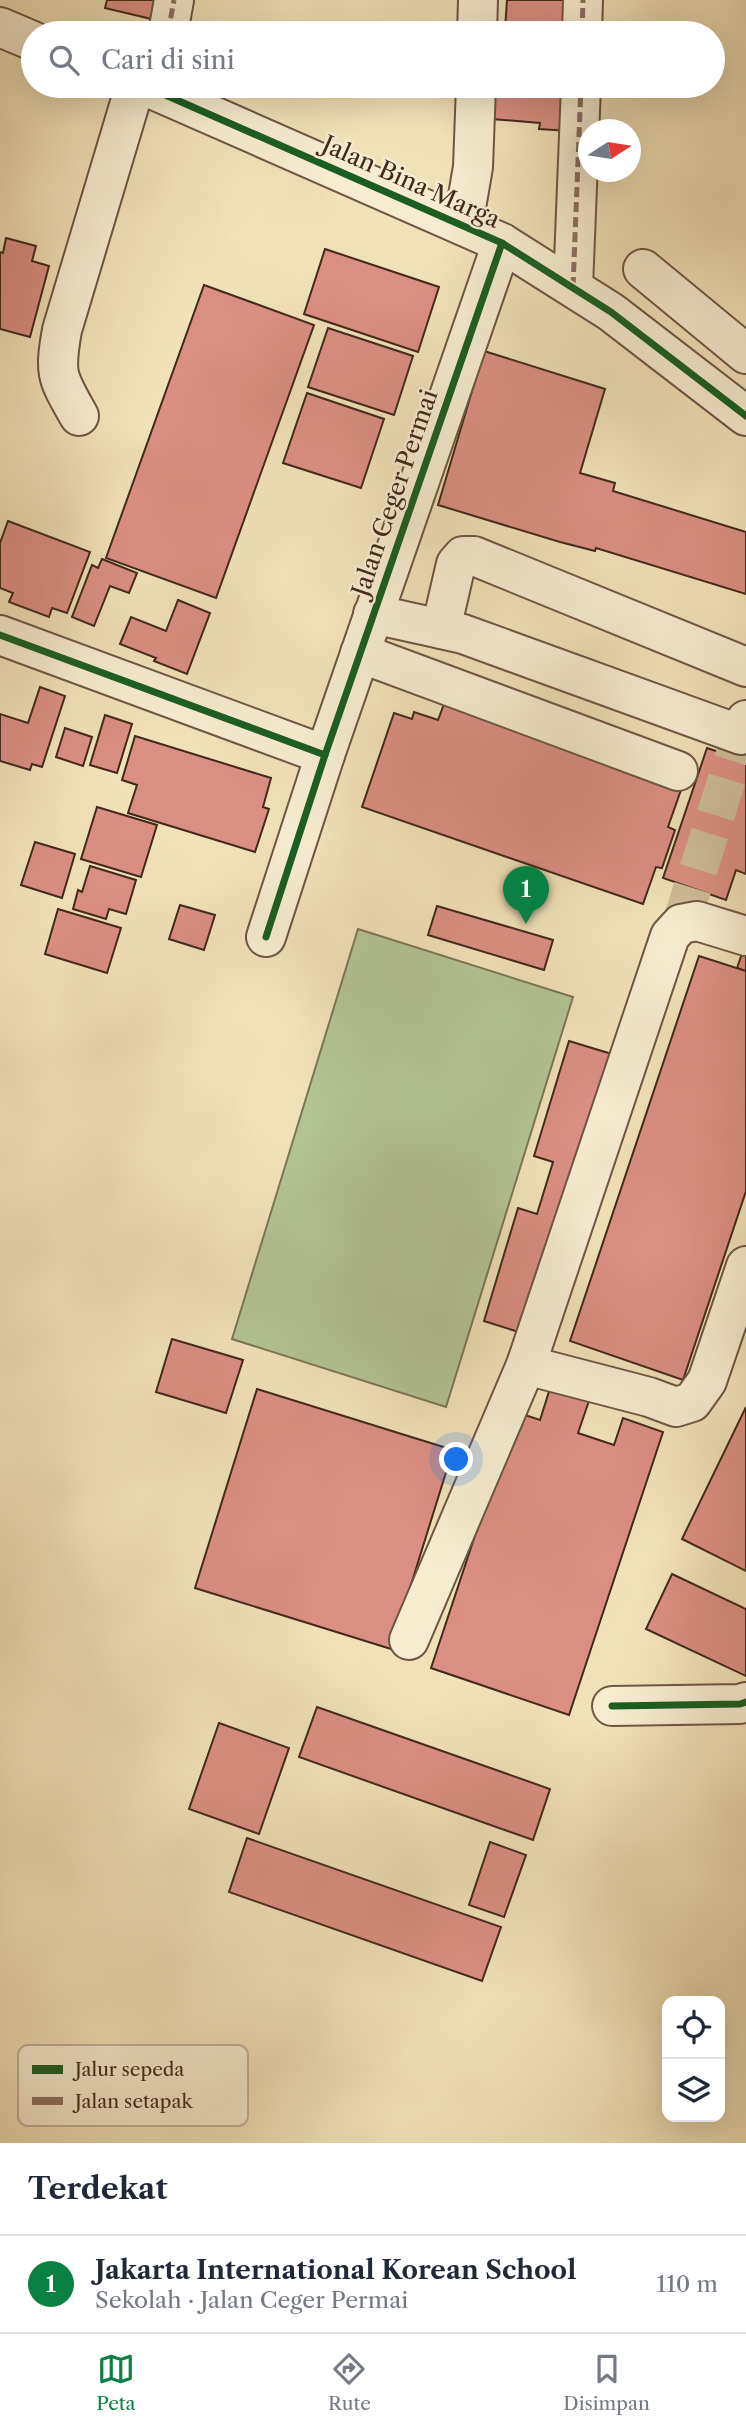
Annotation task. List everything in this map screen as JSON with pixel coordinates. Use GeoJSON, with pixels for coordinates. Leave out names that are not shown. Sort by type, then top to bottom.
{"type":"FeatureCollection","features":[{"type":"Feature","properties":{"kind":"street"},"geometry":{"type":"LineString","coordinates":[[170,21],[174,0]]}},
{"type":"Feature","properties":{"kind":"street"},"geometry":{"type":"LineString","coordinates":[[477,21],[478,0]]}},
{"type":"Feature","properties":{"kind":"street"},"geometry":{"type":"LineString","coordinates":[[582,21],[583,0]]}},
{"type":"Feature","properties":{"kind":"street"},"geometry":{"type":"LineString","coordinates":[[0,27],[21,36]]}},
{"type":"Feature","properties":{"kind":"street"},"geometry":{"type":"LineString","coordinates":[[79,416],[59,380],[56,361],[62,330],[146,98]]}},
{"type":"Feature","properties":{"kind":"street","name":"Jalan Bina Marga"},"geometry":{"type":"LineString","coordinates":[[175,98],[502,243],[611,312],[746,416]]}},
{"type":"Feature","properties":{"kind":"street"},"geometry":{"type":"LineString","coordinates":[[463,225],[473,167],[476,98]]}},
{"type":"Feature","properties":{"kind":"street"},"geometry":{"type":"LineString","coordinates":[[573,287],[581,98]]}},
{"type":"Feature","properties":{"kind":"street","name":"Jalan Ceger Permai"},"geometry":{"type":"LineString","coordinates":[[266,937],[325,755],[502,243]]}},
{"type":"Feature","properties":{"kind":"street"},"geometry":{"type":"LineString","coordinates":[[643,269],[746,354]]}},
{"type":"Feature","properties":{"kind":"street"},"geometry":{"type":"LineString","coordinates":[[441,629],[456,564],[463,556],[474,556],[746,667]]}},
{"type":"Feature","properties":{"kind":"street"},"geometry":{"type":"LineString","coordinates":[[373,614],[463,634],[744,730]]}},
{"type":"Feature","properties":{"kind":"street"},"geometry":{"type":"LineString","coordinates":[[0,635],[325,755]]}},
{"type":"Feature","properties":{"kind":"street"},"geometry":{"type":"LineString","coordinates":[[360,653],[678,771]]}},
{"type":"Feature","properties":{"kind":"street"},"geometry":{"type":"LineString","coordinates":[[409,1640],[526,1365],[670,936],[681,924],[697,921],[746,936]]}},
{"type":"Feature","properties":{"kind":"street"},"geometry":{"type":"LineString","coordinates":[[526,1365],[649,1397],[676,1407],[692,1402],[707,1381],[746,1266]]}},
{"type":"Feature","properties":{"kind":"street"},"geometry":{"type":"LineString","coordinates":[[612,1706],[746,1702]]}},
{"type":"Feature","properties":{"kind":"green space"},"geometry":{"type":"Polygon","coordinates":[[[358,929],[573,997],[446,1407],[232,1339],[358,929]]]}},
{"type":"Feature","properties":{"kind":"building"},"geometry":{"type":"Polygon","coordinates":[[[107,0],[169,0],[164,21],[105,8],[107,0]]]}},
{"type":"Feature","properties":{"kind":"building"},"geometry":{"type":"Polygon","coordinates":[[[507,0],[576,0],[575,21],[506,21],[507,0]]]}},
{"type":"Feature","properties":{"kind":"building"},"geometry":{"type":"Polygon","coordinates":[[[493,98],[570,98],[569,131],[539,129],[540,123],[492,119],[493,98]]]}},
{"type":"Feature","properties":{"kind":"building"},"geometry":{"type":"Polygon","coordinates":[[[6,238],[36,246],[32,261],[49,266],[30,337],[0,329],[0,252],[3,253],[6,238]]]}},
{"type":"Feature","properties":{"kind":"building"},"geometry":{"type":"Polygon","coordinates":[[[325,249],[439,287],[418,352],[304,314],[325,249]]]}},
{"type":"Feature","properties":{"kind":"building"},"geometry":{"type":"Polygon","coordinates":[[[204,285],[314,325],[216,598],[106,558],[204,285]]]}},
{"type":"Feature","properties":{"kind":"building"},"geometry":{"type":"Polygon","coordinates":[[[328,328],[413,356],[394,415],[308,387],[328,328]]]}},
{"type":"Feature","properties":{"kind":"building"},"geometry":{"type":"Polygon","coordinates":[[[484,351],[605,389],[580,473],[615,483],[613,491],[746,532],[746,594],[596,548],[595,551],[560,542],[438,505],[484,351]]]}},
{"type":"Feature","properties":{"kind":"building"},"geometry":{"type":"Polygon","coordinates":[[[307,393],[384,419],[361,488],[283,463],[307,393]]]}},
{"type":"Feature","properties":{"kind":"building"},"geometry":{"type":"Polygon","coordinates":[[[8,521],[90,552],[67,613],[52,608],[49,617],[9,602],[13,593],[0,588],[0,543],[8,521]]]}},
{"type":"Feature","properties":{"kind":"building"},"geometry":{"type":"Polygon","coordinates":[[[102,559],[137,573],[129,593],[110,586],[94,626],[72,617],[92,565],[98,568],[102,559]]]}},
{"type":"Feature","properties":{"kind":"building"},"geometry":{"type":"Polygon","coordinates":[[[178,600],[210,613],[187,674],[120,644],[131,617],[166,631],[178,600]]]}},
{"type":"Feature","properties":{"kind":"building"},"geometry":{"type":"Polygon","coordinates":[[[40,687],[65,696],[42,767],[32,764],[30,770],[0,761],[0,714],[28,723],[40,687]]]}},
{"type":"Feature","properties":{"kind":"building"},"geometry":{"type":"Polygon","coordinates":[[[444,704],[682,787],[668,827],[675,830],[662,868],[656,867],[643,904],[362,807],[394,713],[412,719],[414,712],[438,720],[444,704]]]}},
{"type":"Feature","properties":{"kind":"building"},"geometry":{"type":"Polygon","coordinates":[[[105,715],[132,724],[117,773],[90,765],[105,715]]]}},
{"type":"Feature","properties":{"kind":"building"},"geometry":{"type":"Polygon","coordinates":[[[65,728],[92,737],[83,766],[56,757],[65,728]]]}},
{"type":"Feature","properties":{"kind":"building"},"geometry":{"type":"Polygon","coordinates":[[[135,736],[271,778],[263,807],[269,809],[255,852],[128,813],[137,785],[122,780],[135,736]]]}},
{"type":"Feature","properties":{"kind":"building"},"geometry":{"type":"Polygon","coordinates":[[[707,748],[746,761],[746,874],[736,870],[726,900],[663,878],[707,748]]]}},
{"type":"Feature","properties":{"kind":"building"},"geometry":{"type":"Polygon","coordinates":[[[97,807],[157,825],[141,877],[81,859],[97,807]]]}},
{"type":"Feature","properties":{"kind":"building"},"geometry":{"type":"Polygon","coordinates":[[[35,842],[75,854],[62,898],[21,885],[35,842]]]}},
{"type":"Feature","properties":{"kind":"building"},"geometry":{"type":"Polygon","coordinates":[[[90,866],[136,880],[126,914],[109,909],[106,919],[73,909],[78,890],[82,892],[90,866]]]}},
{"type":"Feature","properties":{"kind":"building"},"geometry":{"type":"Polygon","coordinates":[[[180,905],[215,915],[204,950],[169,939],[180,905]]]}},
{"type":"Feature","properties":{"kind":"building"},"geometry":{"type":"Polygon","coordinates":[[[437,906],[553,940],[544,970],[428,935],[437,906]]]}},
{"type":"Feature","properties":{"kind":"building"},"geometry":{"type":"Polygon","coordinates":[[[58,909],[121,928],[107,973],[45,954],[58,909]]]}},
{"type":"Feature","properties":{"kind":"building"},"geometry":{"type":"Polygon","coordinates":[[[746,942],[746,971],[737,968],[746,942]]]}},
{"type":"Feature","properties":{"kind":"building"},"geometry":{"type":"Polygon","coordinates":[[[699,956],[746,971],[746,1191],[683,1380],[570,1341],[699,956]]]}},
{"type":"Feature","properties":{"kind":"building"},"geometry":{"type":"Polygon","coordinates":[[[569,1041],[615,1055],[531,1336],[484,1321],[518,1208],[537,1214],[553,1162],[534,1156],[569,1041]]]}},
{"type":"Feature","properties":{"kind":"building"},"geometry":{"type":"Polygon","coordinates":[[[172,1339],[243,1360],[226,1413],[156,1392],[172,1339]]]}},
{"type":"Feature","properties":{"kind":"building"},"geometry":{"type":"Polygon","coordinates":[[[552,1382],[591,1395],[578,1433],[614,1445],[623,1418],[663,1432],[569,1715],[431,1668],[516,1412],[540,1420],[552,1382]]]}},
{"type":"Feature","properties":{"kind":"building"},"geometry":{"type":"Polygon","coordinates":[[[257,1389],[453,1450],[391,1649],[195,1588],[257,1389]]]}},
{"type":"Feature","properties":{"kind":"building"},"geometry":{"type":"Polygon","coordinates":[[[746,1407],[746,1571],[682,1539],[746,1407]]]}},
{"type":"Feature","properties":{"kind":"building"},"geometry":{"type":"Polygon","coordinates":[[[672,1574],[746,1609],[746,1676],[646,1629],[672,1574]]]}},
{"type":"Feature","properties":{"kind":"building"},"geometry":{"type":"Polygon","coordinates":[[[317,1707],[550,1789],[533,1840],[299,1757],[317,1707]]]}},
{"type":"Feature","properties":{"kind":"building"},"geometry":{"type":"Polygon","coordinates":[[[219,1723],[289,1748],[259,1834],[189,1809],[219,1723]]]}},
{"type":"Feature","properties":{"kind":"building"},"geometry":{"type":"Polygon","coordinates":[[[247,1838],[501,1927],[482,1981],[229,1892],[247,1838]]]}},
{"type":"Feature","properties":{"kind":"building"},"geometry":{"type":"Polygon","coordinates":[[[490,1842],[526,1855],[504,1917],[469,1905],[490,1842]]]}},
{"type":"Feature","properties":{"kind":"tunnel"},"geometry":{"type":"LineString","coordinates":[[681,924],[741,735]]}},
{"type":"Feature","properties":{"kind":"marked path"},"geometry":{"type":"LineString","coordinates":[[170,21],[174,0]]}},
{"type":"Feature","properties":{"kind":"marked path"},"geometry":{"type":"LineString","coordinates":[[582,21],[583,0]]}},
{"type":"Feature","properties":{"kind":"marked path"},"geometry":{"type":"LineString","coordinates":[[573,287],[581,98]]}},
{"type":"Feature","properties":{"kind":"cycle path"},"geometry":{"type":"LineString","coordinates":[[172,98],[502,243],[611,312],[746,416]]}},
{"type":"Feature","properties":{"kind":"cycle path"},"geometry":{"type":"LineString","coordinates":[[266,937],[325,755],[502,243]]}},
{"type":"Feature","properties":{"kind":"cycle path"},"geometry":{"type":"LineString","coordinates":[[0,635],[325,755]]}},
{"type":"Feature","properties":{"kind":"cycle path"},"geometry":{"type":"LineString","coordinates":[[612,1706],[746,1702]]}},
{"type":"Feature","properties":{"kind":"place","name":"Jakarta International Korean School"},"geometry":{"type":"Point","coordinates":[526,924]}}]}
